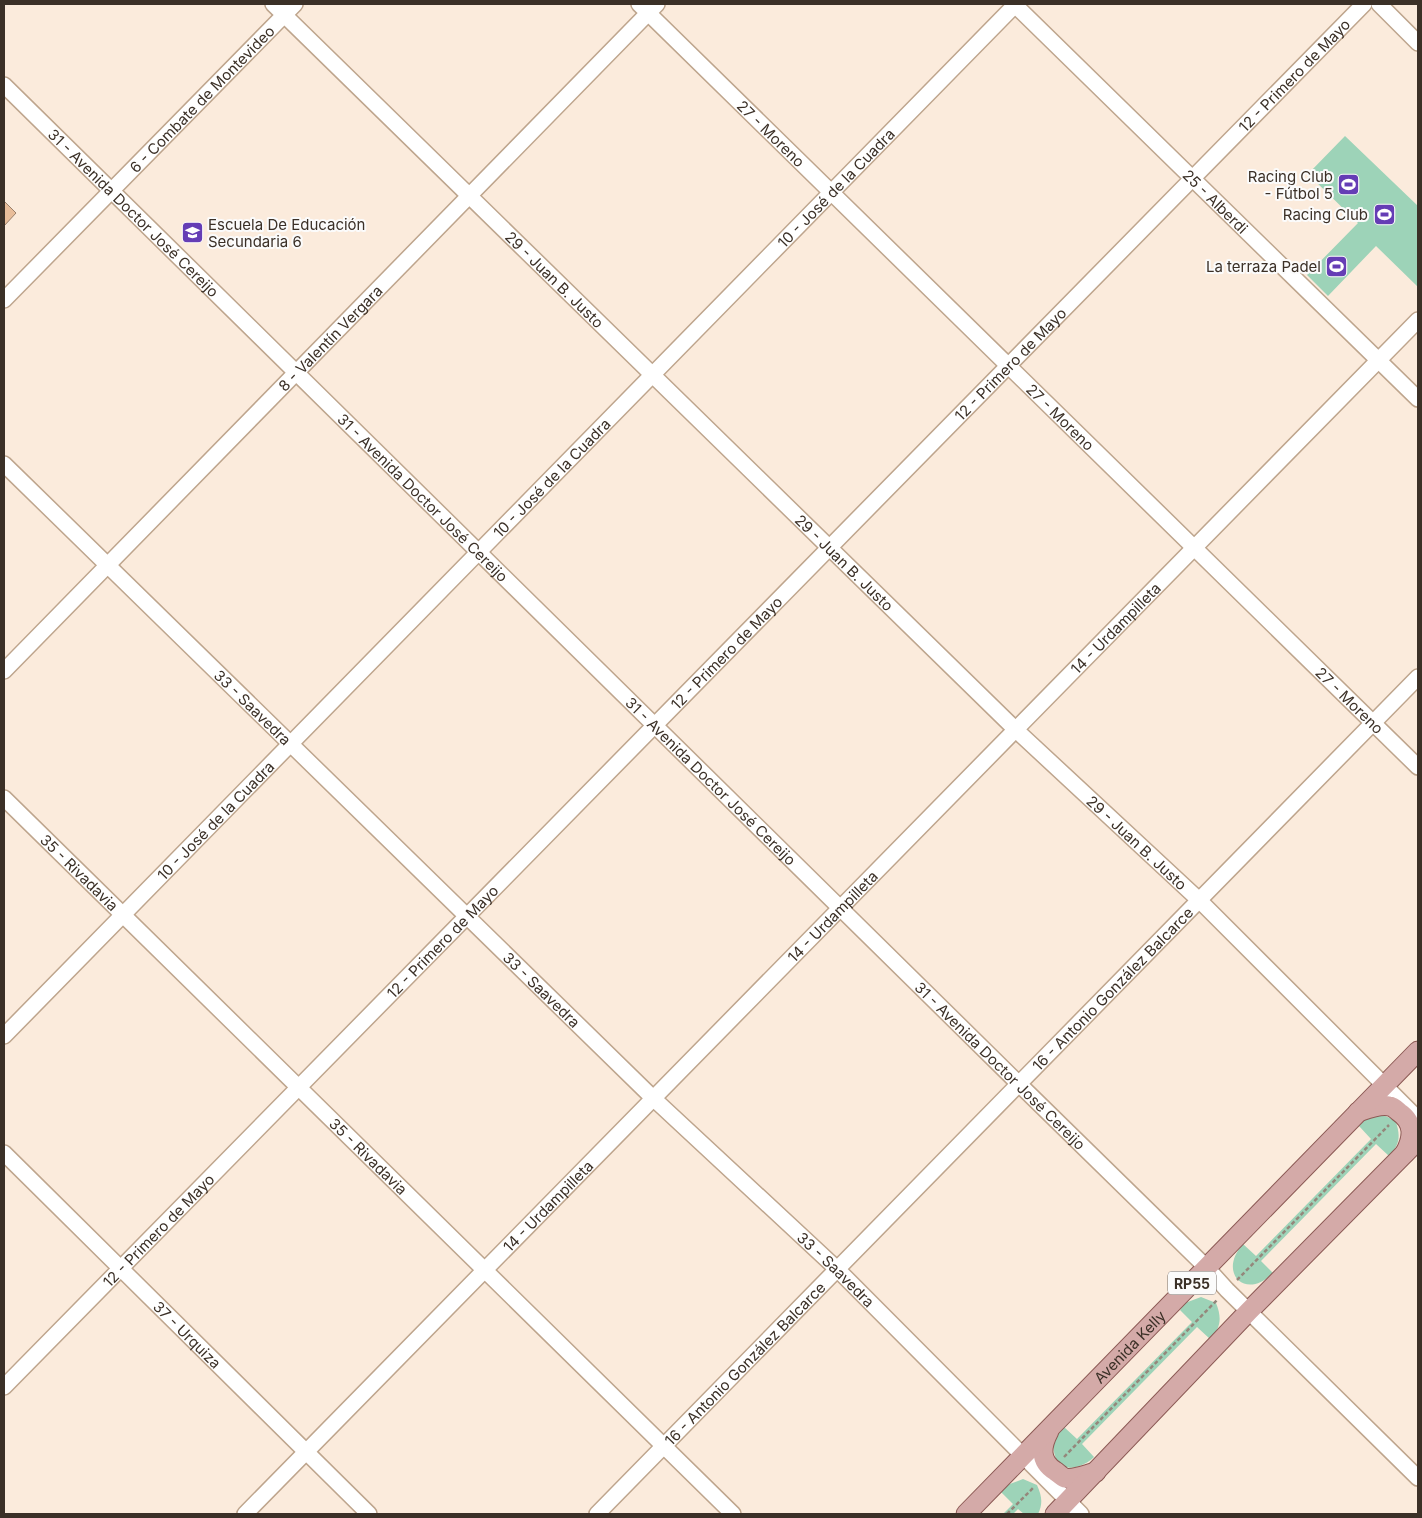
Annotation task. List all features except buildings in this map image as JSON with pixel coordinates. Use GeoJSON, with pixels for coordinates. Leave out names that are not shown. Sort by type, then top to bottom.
{"type":"FeatureCollection","features":[{"type":"Feature","properties":{"kind":"main road","name":"Avenida Kelly"},"geometry":{"type":"LineString","coordinates":[[966,1514],[1418,1051]]}},
{"type":"Feature","properties":{"kind":"main road"},"geometry":{"type":"LineString","coordinates":[[1358,1112],[1375,1107],[1389,1106],[1410,1116],[1411,1140],[1403,1156]]}},
{"type":"Feature","properties":{"kind":"main road"},"geometry":{"type":"LineString","coordinates":[[1068,1510],[1096,1472],[1249,1312],[1418,1140]]}},
{"type":"Feature","properties":{"kind":"main road"},"geometry":{"type":"LineString","coordinates":[[1051,1427],[1043,1443],[1043,1458],[1048,1473],[1065,1478],[1096,1472]]}},
{"type":"Feature","properties":{"kind":"street","name":"29 - Juan B. Justo"},"geometry":{"type":"LineString","coordinates":[[273,4],[1016,730],[1199,900],[1384,1085],[1410,1116]]}},
{"type":"Feature","properties":{"kind":"street","name":"6 - Combate de Montevideo"},"geometry":{"type":"LineString","coordinates":[[4,300],[295,4]]}},
{"type":"Feature","properties":{"kind":"street","name":"25 - Alberdi"},"geometry":{"type":"LineString","coordinates":[[1015,4],[1418,399]]}},
{"type":"Feature","properties":{"kind":"street","name":"10 - José de la Cuadra"},"geometry":{"type":"LineString","coordinates":[[4,1036],[1015,4]]}},
{"type":"Feature","properties":{"kind":"street","name":"12 - Primero de Mayo"},"geometry":{"type":"LineString","coordinates":[[4,1387],[1364,4]]}},
{"type":"Feature","properties":{"kind":"street"},"geometry":{"type":"LineString","coordinates":[[1379,4],[1418,43]]}},
{"type":"Feature","properties":{"kind":"street","name":"27 - Moreno"},"geometry":{"type":"LineString","coordinates":[[648,7],[831,192],[1418,767]]}},
{"type":"Feature","properties":{"kind":"street","name":"8 - Valentín Vergara"},"geometry":{"type":"LineString","coordinates":[[4,671],[469,196],[648,7]]}},
{"type":"Feature","properties":{"kind":"street","name":"31 - Avenida Doctor José Cereijo"},"geometry":{"type":"LineString","coordinates":[[4,85],[1207,1268],[1249,1312],[1418,1478]]}},
{"type":"Feature","properties":{"kind":"street","name":"14 - Urdampilleta"},"geometry":{"type":"LineString","coordinates":[[245,1514],[1418,320]]}},
{"type":"Feature","properties":{"kind":"street","name":"33 - Saavedra"},"geometry":{"type":"LineString","coordinates":[[4,464],[654,1099],[837,1269],[1023,1456],[1048,1473],[1068,1510]]}},
{"type":"Feature","properties":{"kind":"street","name":"16 - Antonio González Balcarce"},"geometry":{"type":"LineString","coordinates":[[597,1514],[1418,677]]}},
{"type":"Feature","properties":{"kind":"street","name":"35 - Rivadavia"},"geometry":{"type":"LineString","coordinates":[[4,798],[733,1514]]}},
{"type":"Feature","properties":{"kind":"street","name":"37 - Urquiza"},"geometry":{"type":"LineString","coordinates":[[4,1153],[370,1514]]}},
{"type":"Feature","properties":{"kind":"path"},"geometry":{"type":"LineString","coordinates":[[1007,1514],[1227,1290],[1410,1116]]}},
{"type":"Feature","properties":{"kind":"green space","name":"Racing Club"},"geometry":{"type":"Polygon","coordinates":[[[1345,136],[1418,206],[1418,287],[1376,246],[1328,296],[1307,275],[1358,223],[1308,174],[1345,136]]]}},
{"type":"Feature","properties":{"kind":"green space"},"geometry":{"type":"Polygon","coordinates":[[[1380,1114],[1395,1120],[1397,1125],[1399,1135],[1393,1152],[1389,1156],[1376,1144],[1261,1261],[1273,1273],[1263,1281],[1253,1284],[1245,1284],[1238,1280],[1234,1273],[1233,1265],[1236,1255],[1243,1244],[1256,1256],[1371,1139],[1359,1126],[1365,1120],[1380,1114]]]}},
{"type":"Feature","properties":{"kind":"green space"},"geometry":{"type":"Polygon","coordinates":[[[1201,1297],[1216,1303],[1218,1308],[1220,1318],[1214,1335],[1210,1339],[1197,1327],[1082,1444],[1094,1457],[1077,1467],[1065,1467],[1060,1464],[1056,1459],[1053,1449],[1054,1440],[1057,1435],[1064,1427],[1077,1439],[1192,1322],[1180,1310],[1185,1303],[1201,1297]]]}},
{"type":"Feature","properties":{"kind":"green space"},"geometry":{"type":"Polygon","coordinates":[[[1023,1479],[1037,1485],[1041,1500],[1038,1514],[1024,1514],[1018,1509],[1013,1514],[1003,1514],[1013,1504],[1001,1492],[1007,1485],[1023,1479]]]}},
{"type":"Feature","properties":{"kind":"place","name":"Racing Club - Fútbol 5"},"geometry":{"type":"Point","coordinates":[1349,185]}},
{"type":"Feature","properties":{"kind":"place","name":"Racing Club"},"geometry":{"type":"Point","coordinates":[1384,214]}},
{"type":"Feature","properties":{"kind":"place","name":"Escuela De Educación Secundaria 6"},"geometry":{"type":"Point","coordinates":[192,233]}},
{"type":"Feature","properties":{"kind":"place","name":"La terraza Padel"},"geometry":{"type":"Point","coordinates":[1337,266]}}]}
